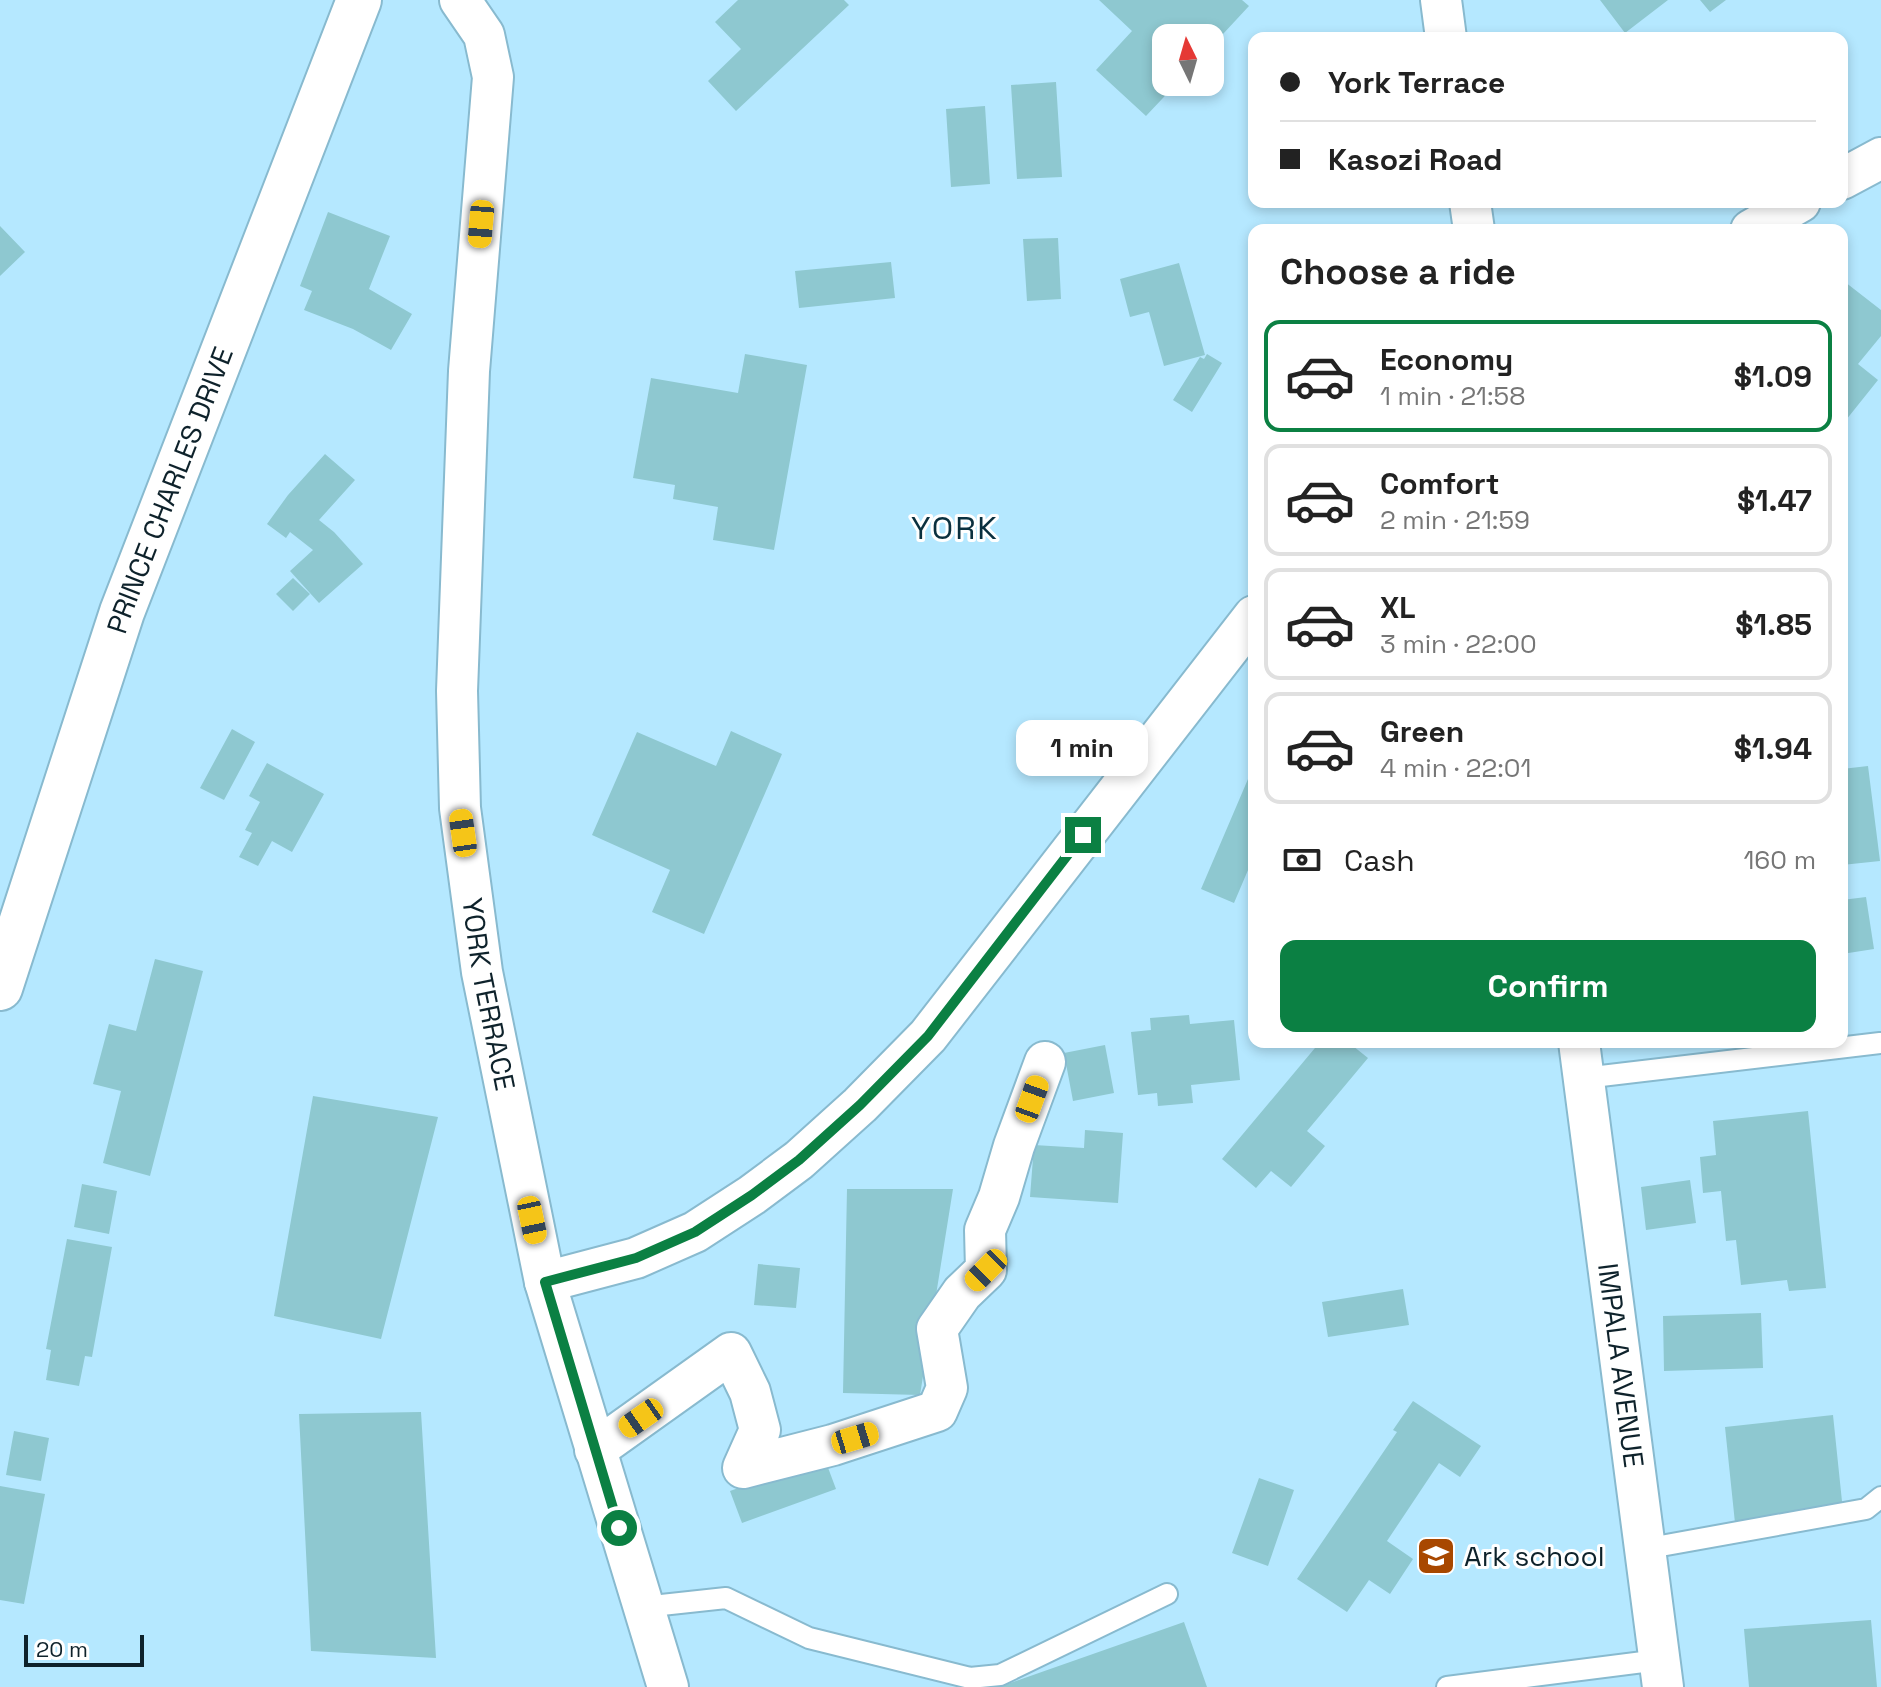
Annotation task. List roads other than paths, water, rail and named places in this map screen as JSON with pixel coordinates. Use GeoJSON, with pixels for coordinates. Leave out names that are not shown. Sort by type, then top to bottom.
{"type":"FeatureCollection","features":[{"type":"Feature","properties":{"kind":"street","name":"PRINCE CHARLES DRIVE"},"geometry":{"type":"LineString","coordinates":[[0,988],[122,612],[359,0]]}},
{"type":"Feature","properties":{"kind":"street","name":"YORK TERRACE"},"geometry":{"type":"LineString","coordinates":[[460,0],[484,35],[493,77],[469,371],[457,691],[460,808],[482,972],[545,1282],[668,1687]]}},
{"type":"Feature","properties":{"kind":"street"},"geometry":{"type":"LineString","coordinates":[[1441,0],[1445,32]]}},
{"type":"Feature","properties":{"kind":"street"},"geometry":{"type":"LineString","coordinates":[[1848,176],[1881,158]]}},
{"type":"Feature","properties":{"kind":"street"},"geometry":{"type":"LineString","coordinates":[[1762,224],[1790,208]]}},
{"type":"Feature","properties":{"kind":"street"},"geometry":{"type":"LineString","coordinates":[[545,1282],[636,1258],[695,1232],[799,1160],[860,1105],[928,1036],[1248,624]]}},
{"type":"Feature","properties":{"kind":"street","name":"IMPALA AVENUE"},"geometry":{"type":"LineString","coordinates":[[1581,1060],[1661,1674]]}},
{"type":"Feature","properties":{"kind":"street"},"geometry":{"type":"LineString","coordinates":[[595,1450],[731,1353],[750,1392],[760,1430],[743,1468],[833,1445],[937,1411],[947,1388],[937,1329],[962,1293],[986,1270],[985,1230],[1045,1062]]}},
{"type":"Feature","properties":{"kind":"lane"},"geometry":{"type":"LineString","coordinates":[[1848,1045],[1880,1043]]}},
{"type":"Feature","properties":{"kind":"lane"},"geometry":{"type":"LineString","coordinates":[[1581,1060],[1792,1048]]}},
{"type":"Feature","properties":{"kind":"lane"},"geometry":{"type":"LineString","coordinates":[[1644,1549],[1866,1509],[1881,1497]]}},
{"type":"Feature","properties":{"kind":"lane"},"geometry":{"type":"LineString","coordinates":[[643,1607],[726,1598],[809,1638],[970,1678],[1000,1675],[1167,1594]]}},
{"type":"Feature","properties":{"kind":"lane"},"geometry":{"type":"LineString","coordinates":[[1447,1687],[1661,1674]]}},
{"type":"Feature","properties":{"kind":"place","name":"Ark school"},"geometry":{"type":"Point","coordinates":[1436,1556]}},
{"type":"Feature","properties":{"kind":"district","name":"YORK"},"geometry":{"type":"Point","coordinates":[955,528]}}]}
